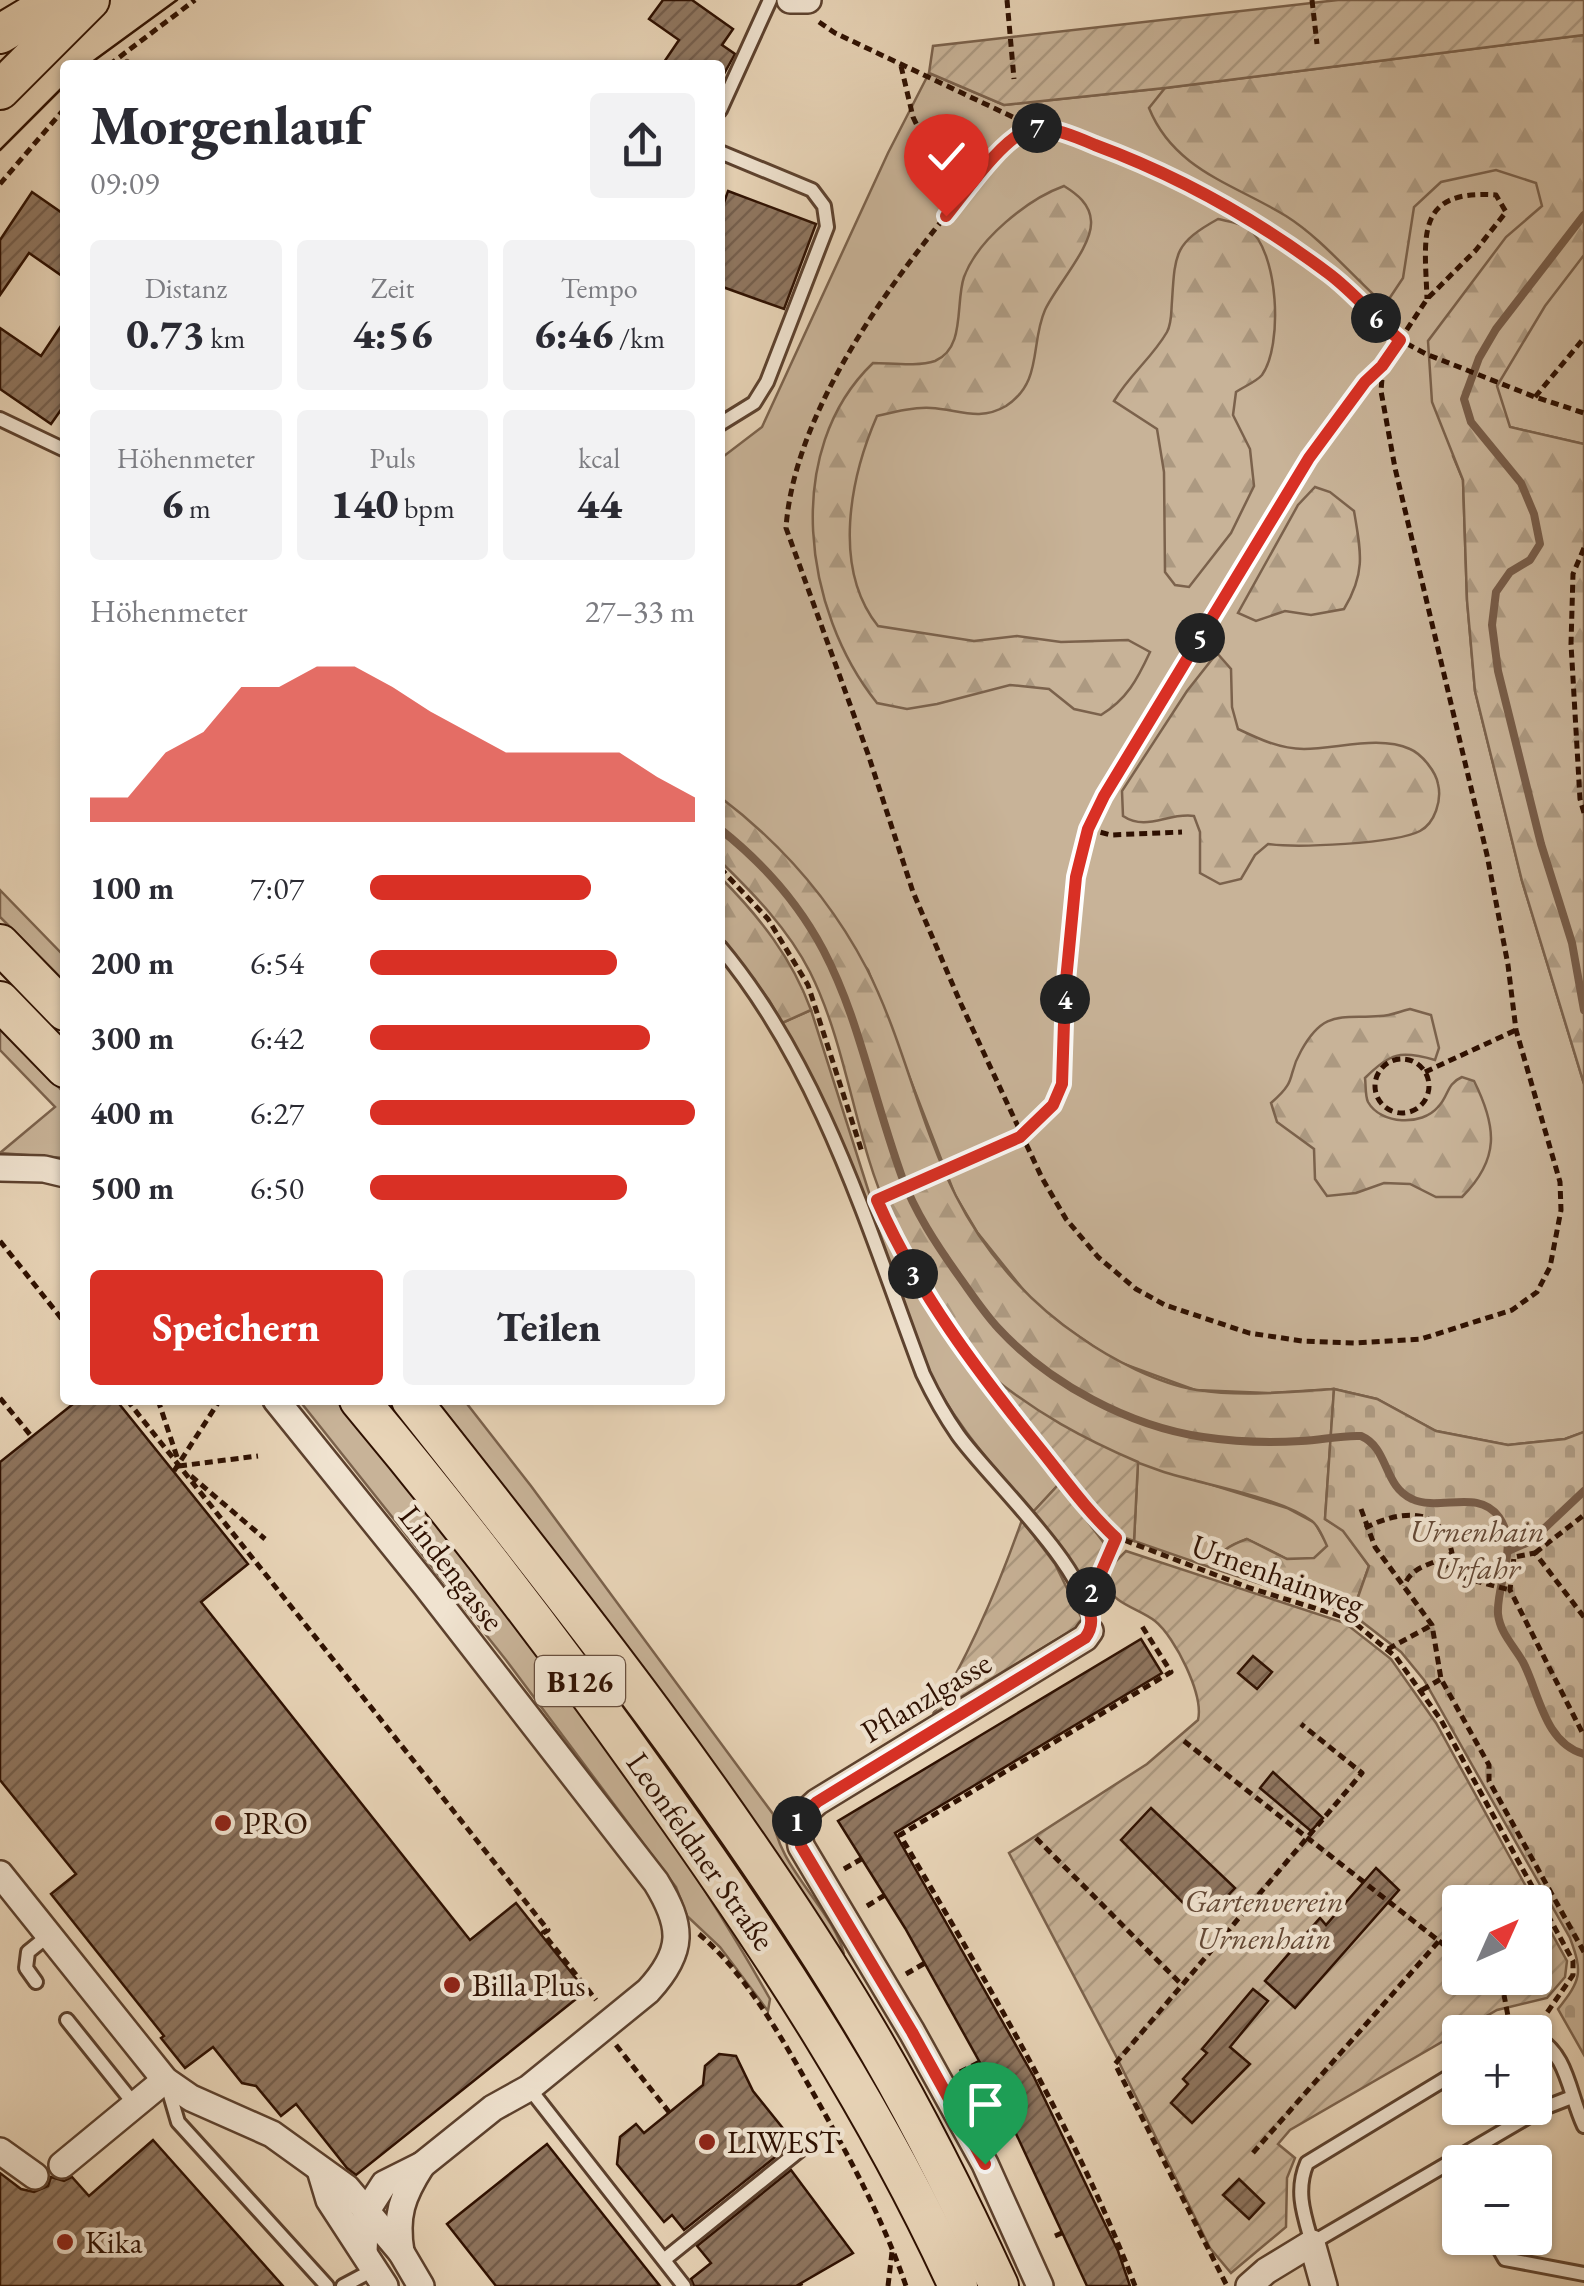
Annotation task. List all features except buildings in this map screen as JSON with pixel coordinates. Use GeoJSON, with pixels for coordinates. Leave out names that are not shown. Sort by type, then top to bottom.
{"type":"FeatureCollection","features":[{"type":"Feature","properties":{"kind":"main road"},"geometry":{"type":"LineString","coordinates":[[0,34],[56,0]]}},
{"type":"Feature","properties":{"kind":"main road"},"geometry":{"type":"LineString","coordinates":[[0,90],[90,0]]}},
{"type":"Feature","properties":{"kind":"main road"},"geometry":{"type":"LineString","coordinates":[[0,944],[60,1006]]}},
{"type":"Feature","properties":{"kind":"main road"},"geometry":{"type":"LineString","coordinates":[[0,1001],[60,1063]]}},
{"type":"Feature","properties":{"kind":"main road","name":"Leonfeldner Straße"},"geometry":{"type":"LineString","coordinates":[[363,1405],[526,1610],[710,1863],[829,2043],[919,2202],[958,2286]]}},
{"type":"Feature","properties":{"kind":"main road","name":"Leonfeldner Straße"},"geometry":{"type":"LineString","coordinates":[[415,1405],[629,1683],[812,1943],[918,2120],[999,2286]]}},
{"type":"Feature","properties":{"kind":"main road"},"geometry":{"type":"LineString","coordinates":[[919,2202],[942,2286]]}},
{"type":"Feature","properties":{"kind":"street"},"geometry":{"type":"LineString","coordinates":[[790,0],[813,11]]}},
{"type":"Feature","properties":{"kind":"street"},"geometry":{"type":"LineString","coordinates":[[0,1168],[60,1173]]}},
{"type":"Feature","properties":{"kind":"street","name":"Lindengasse"},"geometry":{"type":"LineString","coordinates":[[280,1405],[656,1882],[678,1926],[675,1953],[664,1974],[529,2088],[493,2108],[422,2165],[384,2184],[366,2212]]}},
{"type":"Feature","properties":{"kind":"street","name":"Pflanzlgasse"},"geometry":{"type":"LineString","coordinates":[[1040,2286],[985,2164],[801,1846],[797,1820],[817,1802],[1090,1632]]}},
{"type":"Feature","properties":{"kind":"street"},"geometry":{"type":"LineString","coordinates":[[0,1874],[165,2080],[191,2098],[272,2134],[347,2188],[401,2252],[422,2286]]}},
{"type":"Feature","properties":{"kind":"street"},"geometry":{"type":"LineString","coordinates":[[62,2166],[165,2080]]}},
{"type":"Feature","properties":{"kind":"street"},"geometry":{"type":"LineString","coordinates":[[0,2151],[36,2176]]}},
{"type":"Feature","properties":{"kind":"street","name":"Lindengasse"},"geometry":{"type":"LineString","coordinates":[[401,2252],[397,2227],[402,2204],[422,2165]]}},
{"type":"Feature","properties":{"kind":"street"},"geometry":{"type":"LineString","coordinates":[[320,2170],[329,2200],[375,2268]]}},
{"type":"Feature","properties":{"kind":"street"},"geometry":{"type":"LineString","coordinates":[[366,2212],[375,2268]]}},
{"type":"Feature","properties":{"kind":"street"},"geometry":{"type":"LineString","coordinates":[[1249,2286],[1312,2243],[1324,2286]]}},
{"type":"Feature","properties":{"kind":"lane"},"geometry":{"type":"LineString","coordinates":[[725,99],[770,0]]}},
{"type":"Feature","properties":{"kind":"lane"},"geometry":{"type":"LineString","coordinates":[[725,154],[812,190],[824,206],[827,227],[767,382],[754,404],[725,421]]}},
{"type":"Feature","properties":{"kind":"lane"},"geometry":{"type":"LineString","coordinates":[[0,419],[60,448]]}},
{"type":"Feature","properties":{"kind":"lane"},"geometry":{"type":"LineString","coordinates":[[725,954],[777,1027],[816,1105],[938,1406],[959,1437],[1033,1522],[1086,1600],[1092,1617],[1090,1632]]}},
{"type":"Feature","properties":{"kind":"lane"},"geometry":{"type":"LineString","coordinates":[[36,1982],[26,1968],[28,1952],[49,1935]]}},
{"type":"Feature","properties":{"kind":"lane"},"geometry":{"type":"LineString","coordinates":[[67,2020],[135,2104]]}},
{"type":"Feature","properties":{"kind":"lane"},"geometry":{"type":"LineString","coordinates":[[1552,2052],[1561,2060],[1584,2126]]}},
{"type":"Feature","properties":{"kind":"lane"},"geometry":{"type":"LineString","coordinates":[[165,2080],[178,2122],[327,2286]]}},
{"type":"Feature","properties":{"kind":"lane"},"geometry":{"type":"LineString","coordinates":[[1442,2081],[1307,2163],[1300,2180],[1300,2201],[1312,2243],[1442,2167]]}},
{"type":"Feature","properties":{"kind":"lane"},"geometry":{"type":"LineString","coordinates":[[529,2088],[684,2286]]}},
{"type":"Feature","properties":{"kind":"lane"},"geometry":{"type":"LineString","coordinates":[[1480,2145],[1572,2097]]}},
{"type":"Feature","properties":{"kind":"lane"},"geometry":{"type":"LineString","coordinates":[[665,2260],[805,2146]]}},
{"type":"Feature","properties":{"kind":"lane"},"geometry":{"type":"LineString","coordinates":[[1503,2255],[1505,2259],[1584,2274]]}},
{"type":"Feature","properties":{"kind":"lane"},"geometry":{"type":"LineString","coordinates":[[343,2286],[375,2268]]}},
{"type":"Feature","properties":{"kind":"path"},"geometry":{"type":"LineString","coordinates":[[116,60],[194,0]]}},
{"type":"Feature","properties":{"kind":"path"},"geometry":{"type":"LineString","coordinates":[[1006,0],[1014,79]]}},
{"type":"Feature","properties":{"kind":"path"},"geometry":{"type":"LineString","coordinates":[[1312,0],[1317,44]]}},
{"type":"Feature","properties":{"kind":"path"},"geometry":{"type":"LineString","coordinates":[[813,11],[835,33],[901,66],[1034,127],[1092,143],[1200,190],[1259,224],[1330,274],[1400,340],[1535,397],[1584,413]]}},
{"type":"Feature","properties":{"kind":"path"},"geometry":{"type":"LineString","coordinates":[[901,66],[913,117],[943,180],[946,216]]}},
{"type":"Feature","properties":{"kind":"path"},"geometry":{"type":"LineString","coordinates":[[0,184],[60,114]]}},
{"type":"Feature","properties":{"kind":"path"},"geometry":{"type":"LineString","coordinates":[[1034,127],[998,154],[946,216],[841,364],[788,494],[786,528],[913,892],[1020,1137],[1066,1219],[1098,1257],[1136,1289],[1165,1305],[1250,1333],[1302,1341],[1421,1339],[1512,1310],[1537,1292],[1550,1268],[1561,1210],[1560,1182],[1516,1030],[1487,855],[1390,440],[1381,391],[1382,366]]}},
{"type":"Feature","properties":{"kind":"path"},"geometry":{"type":"LineString","coordinates":[[883,1214],[877,1200],[1020,1137],[1053,1105],[1062,1084],[1065,991],[1076,877],[1088,829],[1104,796],[1309,458],[1365,382],[1382,366],[1428,299],[1476,250],[1506,212],[1496,195],[1476,193],[1441,204],[1430,215],[1425,247],[1428,299]]}},
{"type":"Feature","properties":{"kind":"path"},"geometry":{"type":"LineString","coordinates":[[1535,397],[1584,338]]}},
{"type":"Feature","properties":{"kind":"path"},"geometry":{"type":"LineString","coordinates":[[1584,548],[1572,574],[1571,644],[1584,813]]}},
{"type":"Feature","properties":{"kind":"path"},"geometry":{"type":"LineString","coordinates":[[1088,829],[1111,835],[1182,832]]}},
{"type":"Feature","properties":{"kind":"path"},"geometry":{"type":"LineString","coordinates":[[725,873],[768,919],[789,950],[819,1012],[866,1164]]}},
{"type":"Feature","properties":{"kind":"path"},"geometry":{"type":"LineString","coordinates":[[1425,1072],[1516,1030]]}},
{"type":"Feature","properties":{"kind":"path"},"geometry":{"type":"LineString","coordinates":[[1393,1060],[1408,1060],[1425,1072],[1429,1088],[1419,1108],[1403,1114],[1388,1110],[1377,1098],[1374,1085],[1381,1068],[1393,1060]]}},
{"type":"Feature","properties":{"kind":"path"},"geometry":{"type":"LineString","coordinates":[[0,1240],[60,1316]]}},
{"type":"Feature","properties":{"kind":"path","name":"Urnenhainweg"},"geometry":{"type":"LineString","coordinates":[[896,1243],[920,1288],[959,1342],[1049,1460],[1116,1538],[1250,1588],[1350,1619],[1388,1649],[1422,1690],[1570,1956]]}},
{"type":"Feature","properties":{"kind":"path"},"geometry":{"type":"LineString","coordinates":[[0,1398],[32,1437]]}},
{"type":"Feature","properties":{"kind":"path"},"geometry":{"type":"LineString","coordinates":[[131,1405],[176,1469],[548,1930],[544,1934],[604,2010],[609,2036],[669,2112]]}},
{"type":"Feature","properties":{"kind":"path"},"geometry":{"type":"LineString","coordinates":[[159,1405],[176,1469],[265,1538]]}},
{"type":"Feature","properties":{"kind":"path"},"geometry":{"type":"LineString","coordinates":[[176,1469],[217,1405]]}},
{"type":"Feature","properties":{"kind":"path"},"geometry":{"type":"LineString","coordinates":[[0,1411],[6,1406]]}},
{"type":"Feature","properties":{"kind":"path"},"geometry":{"type":"LineString","coordinates":[[176,1469],[258,1456]]}},
{"type":"Feature","properties":{"kind":"path"},"geometry":{"type":"LineString","coordinates":[[1361,1508],[1365,1528],[1432,1625],[1441,1679],[1488,1765],[1489,1781],[1583,1950],[1570,1956],[1573,1975],[1544,2015]]}},
{"type":"Feature","properties":{"kind":"path"},"geometry":{"type":"LineString","coordinates":[[1365,1528],[1386,1518],[1414,1514],[1437,1522],[1448,1537],[1452,1553],[1441,1561],[1422,1565],[1408,1576],[1403,1587]]}},
{"type":"Feature","properties":{"kind":"path"},"geometry":{"type":"LineString","coordinates":[[1584,1515],[1535,1553],[1514,1556],[1510,1590],[1584,1736]]}},
{"type":"Feature","properties":{"kind":"path"},"geometry":{"type":"LineString","coordinates":[[1086,1600],[1116,1538]]}},
{"type":"Feature","properties":{"kind":"path"},"geometry":{"type":"LineString","coordinates":[[1535,1553],[1584,1618]]}},
{"type":"Feature","properties":{"kind":"path"},"geometry":{"type":"LineString","coordinates":[[1441,1561],[1452,1575],[1510,1590]]}},
{"type":"Feature","properties":{"kind":"path"},"geometry":{"type":"LineString","coordinates":[[1134,2286],[1121,2250],[1037,2076],[900,1835],[1170,1672],[1140,1623]]}},
{"type":"Feature","properties":{"kind":"path"},"geometry":{"type":"LineString","coordinates":[[1388,1649],[1432,1625]]}},
{"type":"Feature","properties":{"kind":"path"},"geometry":{"type":"LineString","coordinates":[[1422,1690],[1441,1679]]}},
{"type":"Feature","properties":{"kind":"path"},"geometry":{"type":"LineString","coordinates":[[1228,2286],[1115,2064],[1362,1773],[1301,1724]]}},
{"type":"Feature","properties":{"kind":"path"},"geometry":{"type":"LineString","coordinates":[[1184,1741],[1442,1943]]}},
{"type":"Feature","properties":{"kind":"path"},"geometry":{"type":"LineString","coordinates":[[1036,1838],[1181,1984]]}},
{"type":"Feature","properties":{"kind":"path"},"geometry":{"type":"LineString","coordinates":[[840,1872],[863,1858]]}},
{"type":"Feature","properties":{"kind":"path"},"geometry":{"type":"LineString","coordinates":[[862,1910],[886,1895]]}},
{"type":"Feature","properties":{"kind":"path"},"geometry":{"type":"LineString","coordinates":[[689,1926],[725,1962],[777,2032],[882,2220],[906,2286]]}},
{"type":"Feature","properties":{"kind":"path"},"geometry":{"type":"LineString","coordinates":[[1251,2155],[1439,1941]]}},
{"type":"Feature","properties":{"kind":"path"},"geometry":{"type":"LineString","coordinates":[[901,1977],[924,1963]]}},
{"type":"Feature","properties":{"kind":"path"},"geometry":{"type":"LineString","coordinates":[[958,2074],[980,2062]]}},
{"type":"Feature","properties":{"kind":"path"},"geometry":{"type":"LineString","coordinates":[[994,2140],[1014,2130]]}},
{"type":"Feature","properties":{"kind":"path"},"geometry":{"type":"LineString","coordinates":[[1055,2236],[1064,2232]]}},
{"type":"Feature","properties":{"kind":"path"},"geometry":{"type":"LineString","coordinates":[[888,2286],[892,2249]]}},
{"type":"Feature","properties":{"kind":"green space"},"geometry":{"type":"Polygon","coordinates":[[[1338,0],[1584,0],[1584,35],[1004,105],[929,73],[933,46],[1338,0]]]}},
{"type":"Feature","properties":{"kind":"green space"},"geometry":{"type":"Polygon","coordinates":[[[1584,35],[1584,444],[1510,427],[1453,456],[1463,480],[1475,691],[1522,881],[1584,1084],[1584,1432],[1565,1439],[1508,1445],[1436,1431],[1377,1399],[1334,1389],[1268,1393],[1195,1390],[1113,1360],[1068,1329],[1033,1302],[977,1232],[955,1195],[868,970],[725,803],[725,455],[762,427],[929,73],[1004,105],[1584,35]]]}},
{"type":"Feature","properties":{"kind":"green space"},"geometry":{"type":"Polygon","coordinates":[[[1584,35],[1584,255],[1545,306],[1497,386],[1510,427],[1584,444],[1584,1084],[1522,881],[1475,691],[1463,480],[1432,402],[1428,341],[1506,237],[1542,206],[1536,183],[1496,170],[1441,182],[1414,207],[1403,278],[1389,299],[1374,295],[1298,224],[1190,161],[1160,129],[1149,108],[1165,88],[1584,35]]]}},
{"type":"Feature","properties":{"kind":"green space"},"geometry":{"type":"Polygon","coordinates":[[[1064,186],[1085,205],[1090,215],[1090,231],[1045,310],[1026,386],[1006,406],[987,413],[924,408],[877,416],[853,494],[850,550],[864,603],[878,626],[974,641],[1017,636],[1061,642],[1128,640],[1150,652],[1130,688],[1101,715],[1074,709],[1049,689],[1010,685],[907,709],[877,703],[852,666],[832,623],[819,578],[813,531],[815,485],[825,440],[844,399],[873,363],[921,364],[945,355],[958,324],[964,277],[980,249],[1020,210],[1064,186]]]}},
{"type":"Feature","properties":{"kind":"green space"},"geometry":{"type":"Polygon","coordinates":[[[1218,219],[1245,226],[1258,240],[1272,277],[1275,322],[1269,361],[1259,378],[1236,392],[1233,415],[1250,449],[1254,486],[1231,533],[1189,587],[1175,585],[1165,572],[1164,472],[1157,429],[1114,401],[1169,329],[1174,271],[1180,251],[1193,235],[1218,219]]]}},
{"type":"Feature","properties":{"kind":"green space"},"geometry":{"type":"Polygon","coordinates":[[[1315,487],[1330,492],[1354,511],[1359,573],[1344,609],[1311,615],[1285,611],[1256,621],[1238,613],[1298,505],[1315,487]]]}},
{"type":"Feature","properties":{"kind":"green space"},"geometry":{"type":"Polygon","coordinates":[[[1217,653],[1231,669],[1232,707],[1238,729],[1295,749],[1385,743],[1410,749],[1428,764],[1438,784],[1438,804],[1430,823],[1407,835],[1368,842],[1268,844],[1255,855],[1241,879],[1220,884],[1200,873],[1200,832],[1194,816],[1141,822],[1123,816],[1122,791],[1187,691],[1217,653]]]}},
{"type":"Feature","properties":{"kind":"green space"},"geometry":{"type":"Polygon","coordinates":[[[725,801],[784,854],[838,920],[880,997],[943,1168],[967,1217],[994,1256],[1043,1308],[1092,1345],[1167,1382],[1231,1393],[1334,1389],[1325,1519],[1343,1530],[1369,1566],[1352,1614],[1212,1568],[1226,1549],[1247,1539],[1287,1559],[1314,1558],[1327,1546],[1312,1521],[1280,1505],[1161,1471],[1093,1444],[1028,1407],[991,1376],[921,1276],[897,1231],[869,1160],[820,994],[801,956],[758,899],[725,866],[725,801]]]}},
{"type":"Feature","properties":{"kind":"green space"},"geometry":{"type":"Polygon","coordinates":[[[725,882],[773,939],[811,1010],[782,1023],[725,943],[725,882]]]}},
{"type":"Feature","properties":{"kind":"green space"},"geometry":{"type":"Polygon","coordinates":[[[0,890],[60,952],[60,977],[0,917],[0,890]]]}},
{"type":"Feature","properties":{"kind":"green space"},"geometry":{"type":"Polygon","coordinates":[[[1410,1009],[1431,1015],[1439,1048],[1435,1060],[1404,1055],[1382,1063],[1365,1078],[1368,1102],[1382,1115],[1412,1120],[1438,1107],[1457,1080],[1462,1077],[1474,1081],[1490,1128],[1489,1156],[1462,1197],[1436,1197],[1410,1184],[1384,1183],[1356,1193],[1327,1196],[1315,1179],[1314,1149],[1277,1122],[1271,1103],[1289,1083],[1309,1038],[1326,1022],[1410,1009]]]}},
{"type":"Feature","properties":{"kind":"green space"},"geometry":{"type":"Polygon","coordinates":[[[811,1010],[878,1221],[905,1274],[1059,1484],[1033,1512],[957,1419],[920,1354],[807,1072],[782,1023],[811,1010]]]}},
{"type":"Feature","properties":{"kind":"green space"},"geometry":{"type":"Polygon","coordinates":[[[0,1025],[60,1089],[60,1158],[0,1153],[55,1107],[0,1050],[0,1025]]]}},
{"type":"Feature","properties":{"kind":"green space"},"geometry":{"type":"Polygon","coordinates":[[[990,1375],[1061,1424],[1138,1462],[1134,1541],[1120,1536],[1108,1525],[990,1375]]]}},
{"type":"Feature","properties":{"kind":"green space","name":"Urnenhain Urfahr"},"geometry":{"type":"Polygon","coordinates":[[[1334,1389],[1377,1399],[1436,1431],[1508,1445],[1565,1439],[1584,1432],[1584,2055],[1558,2009],[1575,1983],[1578,1968],[1570,1938],[1552,1906],[1552,1885],[1540,1885],[1424,1680],[1401,1652],[1352,1614],[1369,1566],[1343,1531],[1325,1519],[1334,1389]]]}},
{"type":"Feature","properties":{"kind":"green space"},"geometry":{"type":"Polygon","coordinates":[[[303,1405],[340,1405],[510,1616],[673,1842],[770,1999],[768,2011],[720,1947],[687,1916],[676,1887],[506,1660],[303,1405]]]}},
{"type":"Feature","properties":{"kind":"green space"},"geometry":{"type":"Polygon","coordinates":[[[384,1405],[392,1405],[456,1484],[652,1742],[833,2010],[889,2102],[883,2106],[384,1405]]]}},
{"type":"Feature","properties":{"kind":"green space"},"geometry":{"type":"Polygon","coordinates":[[[440,1405],[468,1405],[773,1814],[783,1851],[828,1920],[844,1954],[588,1597],[440,1405]]]}},
{"type":"Feature","properties":{"kind":"green space"},"geometry":{"type":"Polygon","coordinates":[[[1138,1462],[1287,1508],[1315,1523],[1328,1546],[1314,1559],[1287,1559],[1247,1539],[1226,1550],[1212,1568],[1134,1541],[1138,1462]]]}},
{"type":"Feature","properties":{"kind":"green space"},"geometry":{"type":"Polygon","coordinates":[[[1059,1484],[1104,1543],[1104,1553],[1089,1582],[1083,1582],[1033,1512],[1059,1484]]]}},
{"type":"Feature","properties":{"kind":"green space"},"geometry":{"type":"Polygon","coordinates":[[[1022,1520],[1055,1564],[1084,1623],[933,1714],[983,1619],[1022,1520]]]}},
{"type":"Feature","properties":{"kind":"green space","name":"Gartenverein Urnenhain"},"geometry":{"type":"Polygon","coordinates":[[[1126,1551],[1345,1623],[1391,1659],[1436,1723],[1526,1885],[1442,1885],[1442,1995],[1550,1995],[1488,2015],[1442,2015],[1442,2042],[1290,2130],[1278,2144],[1295,2158],[1287,2178],[1286,2227],[1231,2273],[1210,2248],[1117,2058],[1009,1853],[1147,1764],[1198,1720],[1197,1696],[1171,1640],[1155,1621],[1121,1602],[1105,1584],[1114,1563],[1126,1551]]]}},
{"type":"Feature","properties":{"kind":"green space","name":"Gartenverein Urnenhain"},"geometry":{"type":"Polygon","coordinates":[[[1552,1934],[1567,1961],[1565,1977],[1552,1992],[1552,1934]]]}},
{"type":"Feature","properties":{"kind":"waterway"},"geometry":{"type":"LineString","coordinates":[[1584,215],[1496,329],[1479,358],[1464,399],[1471,422],[1521,483],[1534,514],[1540,544],[1530,560],[1510,572],[1496,592],[1492,625],[1498,671],[1541,844],[1572,943],[1584,1010]]}},
{"type":"Feature","properties":{"kind":"waterway"},"geometry":{"type":"LineString","coordinates":[[725,834],[763,868],[796,907],[821,946],[841,988],[913,1203],[950,1263],[999,1329],[1066,1384],[1092,1400],[1147,1423],[1203,1437],[1240,1441],[1289,1442],[1361,1436],[1377,1449],[1396,1485],[1412,1499],[1469,1502],[1490,1508],[1499,1517],[1507,1540],[1498,1602],[1501,1627],[1523,1662],[1551,1728],[1571,1748],[1584,1754]]}},
{"type":"Feature","properties":{"kind":"waterway"},"geometry":{"type":"LineString","coordinates":[[1508,1551],[1531,1541],[1584,1491]]}},
{"type":"Feature","properties":{"kind":"tram line"},"geometry":{"type":"LineString","coordinates":[[95,60],[177,0]]}},
{"type":"Feature","properties":{"kind":"tram line"},"geometry":{"type":"LineString","coordinates":[[0,150],[60,90]]}},
{"type":"Feature","properties":{"kind":"place","name":"PRO"},"geometry":{"type":"Point","coordinates":[223,1823]}},
{"type":"Feature","properties":{"kind":"place","name":"Billa Plus"},"geometry":{"type":"Point","coordinates":[452,1985]}},
{"type":"Feature","properties":{"kind":"place","name":"LIWEST"},"geometry":{"type":"Point","coordinates":[707,2142]}},
{"type":"Feature","properties":{"kind":"place","name":"Kika"},"geometry":{"type":"Point","coordinates":[65,2242]}},
{"type":"Feature","properties":{"kind":"route"},"geometry":{"type":"LineString","coordinates":[[946,216],[1020,134],[1034,127],[1077,138],[1137,160],[1259,224],[1330,274],[1400,340],[1309,458],[1104,796],[1088,829],[1076,877],[1065,991],[1062,1084],[1053,1105],[1020,1137],[877,1200],[920,1288],[1027,1432],[1116,1538],[1086,1600],[1092,1617],[1085,1638],[817,1802],[797,1820],[801,1846],[985,2164]]}}]}
